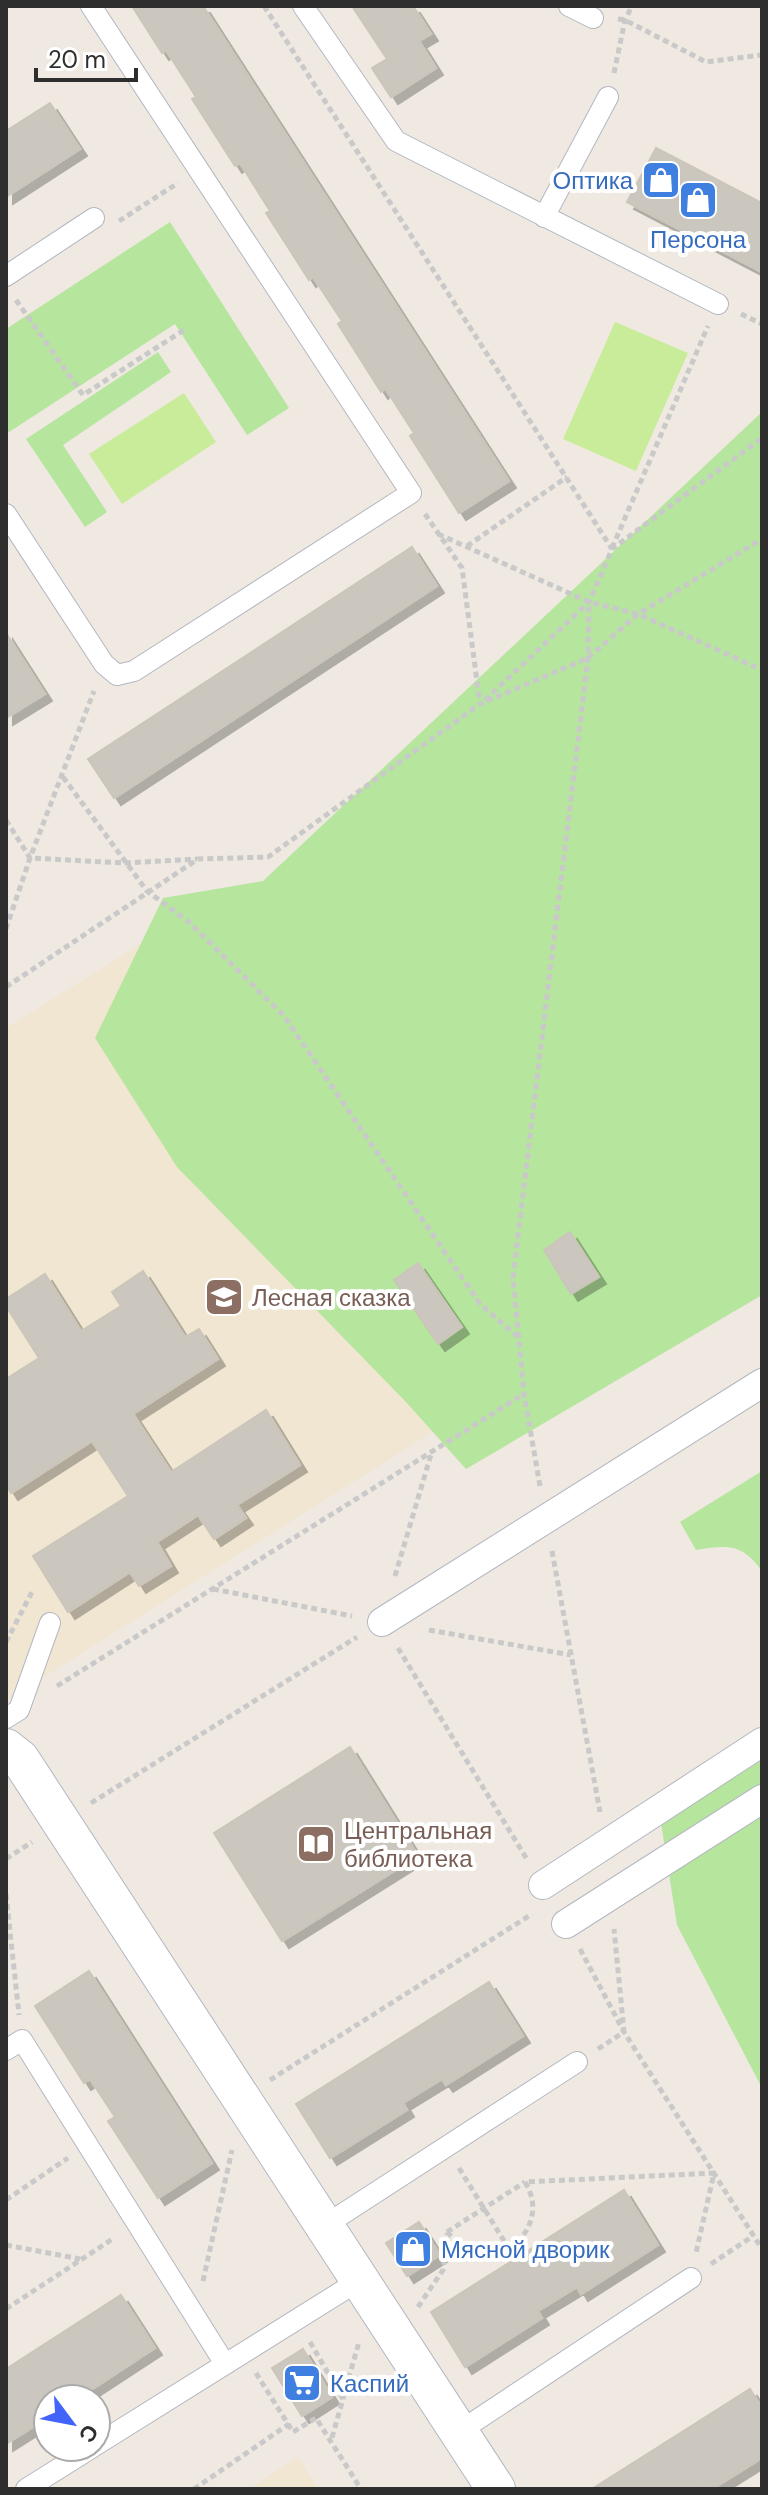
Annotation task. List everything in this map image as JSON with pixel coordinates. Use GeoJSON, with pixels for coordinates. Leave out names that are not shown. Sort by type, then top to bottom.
{"type":"FeatureCollection","features":[{"type":"Feature","properties":{"kind":"street"},"geometry":{"type":"LineString","coordinates":[[382,1622],[762,1383]]}},
{"type":"Feature","properties":{"kind":"street"},"geometry":{"type":"LineString","coordinates":[[543,1885],[762,1742]]}},
{"type":"Feature","properties":{"kind":"street"},"geometry":{"type":"LineString","coordinates":[[6,1748],[20,1759],[496,2489]]}},
{"type":"Feature","properties":{"kind":"street"},"geometry":{"type":"LineString","coordinates":[[566,1924],[762,1799]]}},
{"type":"Feature","properties":{"kind":"lane"},"geometry":{"type":"LineString","coordinates":[[6,514],[104,664],[117,675],[134,671],[411,493],[91,6]]}},
{"type":"Feature","properties":{"kind":"lane"},"geometry":{"type":"LineString","coordinates":[[303,6],[396,141],[718,304]]}},
{"type":"Feature","properties":{"kind":"lane"},"geometry":{"type":"LineString","coordinates":[[569,6],[593,18]]}},
{"type":"Feature","properties":{"kind":"lane"},"geometry":{"type":"LineString","coordinates":[[544,217],[608,97]]}},
{"type":"Feature","properties":{"kind":"lane"},"geometry":{"type":"LineString","coordinates":[[6,276],[94,218]]}},
{"type":"Feature","properties":{"kind":"lane"},"geometry":{"type":"LineString","coordinates":[[13,1714],[50,1623]]}},
{"type":"Feature","properties":{"kind":"lane"},"geometry":{"type":"LineString","coordinates":[[14,2045],[88,2144],[225,2364]]}},
{"type":"Feature","properties":{"kind":"lane"},"geometry":{"type":"LineString","coordinates":[[324,2226],[577,2062]]}},
{"type":"Feature","properties":{"kind":"lane"},"geometry":{"type":"LineString","coordinates":[[460,2431],[691,2278]]}},
{"type":"Feature","properties":{"kind":"lane"},"geometry":{"type":"LineString","coordinates":[[112,2435],[360,2280]]}},
{"type":"Feature","properties":{"kind":"lane"},"geometry":{"type":"LineString","coordinates":[[26,2489],[67,2463]]}},
{"type":"Feature","properties":{"kind":"path"},"geometry":{"type":"LineString","coordinates":[[264,6],[612,549]]}},
{"type":"Feature","properties":{"kind":"path"},"geometry":{"type":"LineString","coordinates":[[608,97],[625,20],[632,6]]}},
{"type":"Feature","properties":{"kind":"path"},"geometry":{"type":"LineString","coordinates":[[593,18],[625,20],[706,62],[762,55]]}},
{"type":"Feature","properties":{"kind":"path"},"geometry":{"type":"LineString","coordinates":[[94,218],[117,222],[198,170]]}},
{"type":"Feature","properties":{"kind":"path"},"geometry":{"type":"LineString","coordinates":[[15,298],[83,395],[187,328]]}},
{"type":"Feature","properties":{"kind":"path"},"geometry":{"type":"LineString","coordinates":[[606,1843],[524,1394],[513,1277],[588,658],[589,602],[718,304]]}},
{"type":"Feature","properties":{"kind":"path"},"geometry":{"type":"LineString","coordinates":[[612,549],[762,438]]}},
{"type":"Feature","properties":{"kind":"path"},"geometry":{"type":"LineString","coordinates":[[467,546],[567,477]]}},
{"type":"Feature","properties":{"kind":"path"},"geometry":{"type":"LineString","coordinates":[[480,704],[462,568],[438,534],[589,602],[638,614],[762,670]]}},
{"type":"Feature","properties":{"kind":"path"},"geometry":{"type":"LineString","coordinates":[[480,704],[588,658],[638,614],[762,539]]}},
{"type":"Feature","properties":{"kind":"path"},"geometry":{"type":"LineString","coordinates":[[30,858],[125,863],[268,857],[480,704],[589,602]]}},
{"type":"Feature","properties":{"kind":"path"},"geometry":{"type":"LineString","coordinates":[[6,929],[104,664]]}},
{"type":"Feature","properties":{"kind":"path"},"geometry":{"type":"LineString","coordinates":[[63,777],[147,891],[190,923],[284,1016],[480,1304],[519,1337]]}},
{"type":"Feature","properties":{"kind":"path"},"geometry":{"type":"LineString","coordinates":[[6,820],[30,858]]}},
{"type":"Feature","properties":{"kind":"path"},"geometry":{"type":"LineString","coordinates":[[6,987],[198,859]]}},
{"type":"Feature","properties":{"kind":"path"},"geometry":{"type":"LineString","coordinates":[[13,1714],[524,1394]]}},
{"type":"Feature","properties":{"kind":"path"},"geometry":{"type":"LineString","coordinates":[[84,1808],[382,1622],[432,1451]]}},
{"type":"Feature","properties":{"kind":"path"},"geometry":{"type":"LineString","coordinates":[[212,1589],[571,1655]]}},
{"type":"Feature","properties":{"kind":"path"},"geometry":{"type":"LineString","coordinates":[[6,1642],[33,1590]]}},
{"type":"Feature","properties":{"kind":"path"},"geometry":{"type":"LineString","coordinates":[[196,2316],[241,2100],[553,1900],[382,1622]]}},
{"type":"Feature","properties":{"kind":"path"},"geometry":{"type":"LineString","coordinates":[[6,1859],[39,1838]]}},
{"type":"Feature","properties":{"kind":"path"},"geometry":{"type":"LineString","coordinates":[[6,1894],[14,2045]]}},
{"type":"Feature","properties":{"kind":"path"},"geometry":{"type":"LineString","coordinates":[[611,1895],[624,2032]]}},
{"type":"Feature","properties":{"kind":"path"},"geometry":{"type":"LineString","coordinates":[[566,1924],[624,2032],[762,2249]]}},
{"type":"Feature","properties":{"kind":"path"},"geometry":{"type":"LineString","coordinates":[[6,2200],[88,2144]]}},
{"type":"Feature","properties":{"kind":"path"},"geometry":{"type":"LineString","coordinates":[[446,2147],[509,2249]]}},
{"type":"Feature","properties":{"kind":"path"},"geometry":{"type":"LineString","coordinates":[[447,2232],[525,2182],[714,2173]]}},
{"type":"Feature","properties":{"kind":"path"},"geometry":{"type":"LineString","coordinates":[[691,2278],[714,2173]]}},
{"type":"Feature","properties":{"kind":"path"},"geometry":{"type":"LineString","coordinates":[[447,2232],[462,2247],[478,2253],[493,2254],[509,2249],[524,2235],[533,2216],[532,2199],[525,2182]]}},
{"type":"Feature","properties":{"kind":"path"},"geometry":{"type":"LineString","coordinates":[[6,2309],[138,2222]]}},
{"type":"Feature","properties":{"kind":"path"},"geometry":{"type":"LineString","coordinates":[[411,2317],[443,2270],[447,2232]]}},
{"type":"Feature","properties":{"kind":"path"},"geometry":{"type":"LineString","coordinates":[[691,2278],[753,2236]]}},
{"type":"Feature","properties":{"kind":"path"},"geometry":{"type":"LineString","coordinates":[[6,2245],[81,2259]]}},
{"type":"Feature","properties":{"kind":"path"},"geometry":{"type":"LineString","coordinates":[[296,2319],[343,2399]]}},
{"type":"Feature","properties":{"kind":"path"},"geometry":{"type":"LineString","coordinates":[[331,2442],[360,2335]]}},
{"type":"Feature","properties":{"kind":"path"},"geometry":{"type":"LineString","coordinates":[[243,2352],[293,2432],[316,2418],[361,2489]]}},
{"type":"Feature","properties":{"kind":"path"},"geometry":{"type":"LineString","coordinates":[[194,2489],[289,2424]]}},
{"type":"Feature","properties":{"kind":"shaded area","name":"Лесная сказка"},"geometry":{"type":"Polygon","coordinates":[[[178,921],[504,1387],[9,1699],[6,1695],[6,1028],[178,921]]]}},
{"type":"Feature","properties":{"kind":"shaded area"},"geometry":{"type":"Polygon","coordinates":[[[298,2457],[318,2489],[249,2489],[298,2457]]]}},
{"type":"Feature","properties":{"kind":"green space"},"geometry":{"type":"Polygon","coordinates":[[[170,222],[289,408],[247,435],[175,324],[6,434],[6,329],[170,222]]]}},
{"type":"Feature","properties":{"kind":"green space"},"geometry":{"type":"Polygon","coordinates":[[[615,322],[688,353],[636,471],[563,439],[615,322]]]}},
{"type":"Feature","properties":{"kind":"green space"},"geometry":{"type":"Polygon","coordinates":[[[158,352],[171,372],[63,445],[107,512],[85,527],[26,439],[158,352]]]}},
{"type":"Feature","properties":{"kind":"green space"},"geometry":{"type":"Polygon","coordinates":[[[184,393],[216,442],[122,504],[89,454],[184,393]]]}},
{"type":"Feature","properties":{"kind":"green space"},"geometry":{"type":"Polygon","coordinates":[[[762,412],[762,1295],[466,1469],[406,1402],[177,1167],[95,1038],[163,898],[263,881],[762,412]]]}},
{"type":"Feature","properties":{"kind":"green space"},"geometry":{"type":"Polygon","coordinates":[[[762,1471],[762,1571],[748,1555],[733,1548],[696,1550],[680,1522],[762,1471]]]}},
{"type":"Feature","properties":{"kind":"green space"},"geometry":{"type":"Polygon","coordinates":[[[762,1753],[762,2088],[677,1925],[661,1823],[762,1753]]]}},
{"type":"Feature","properties":{"kind":"building"},"geometry":{"type":"Polygon","coordinates":[[[132,6],[203,6],[509,481],[459,513],[410,436],[414,433],[385,388],[381,392],[338,324],[342,321],[313,277],[309,280],[266,213],[270,211],[240,163],[235,166],[192,99],[196,97],[166,50],[162,53],[132,6]]]}},
{"type":"Feature","properties":{"kind":"building"},"geometry":{"type":"Polygon","coordinates":[[[352,6],[413,6],[431,34],[419,41],[436,68],[391,97],[372,68],[387,59],[352,6]]]}},
{"type":"Feature","properties":{"kind":"building"},"geometry":{"type":"Polygon","coordinates":[[[50,103],[80,149],[6,197],[6,131],[50,103]]]}},
{"type":"Feature","properties":{"kind":"building"},"geometry":{"type":"Polygon","coordinates":[[[656,148],[762,203],[762,272],[627,202],[656,148]]]}},
{"type":"Feature","properties":{"kind":"building"},"geometry":{"type":"Polygon","coordinates":[[[412,547],[437,586],[114,798],[88,759],[412,547]]]}},
{"type":"Feature","properties":{"kind":"building"},"geometry":{"type":"Polygon","coordinates":[[[6,633],[45,694],[6,718],[6,633]]]}},
{"type":"Feature","properties":{"kind":"building"},"geometry":{"type":"Polygon","coordinates":[[[570,1232],[599,1277],[571,1294],[544,1250],[570,1232]]]}},
{"type":"Feature","properties":{"kind":"building"},"geometry":{"type":"Polygon","coordinates":[[[418,1263],[462,1327],[438,1344],[394,1280],[418,1263]]]}},
{"type":"Feature","properties":{"kind":"building"},"geometry":{"type":"Polygon","coordinates":[[[143,1271],[185,1337],[199,1329],[218,1359],[133,1414],[171,1472],[266,1410],[300,1465],[237,1505],[246,1518],[214,1539],[198,1515],[157,1542],[171,1566],[139,1586],[130,1572],[68,1612],[33,1556],[128,1496],[92,1441],[11,1493],[6,1485],[6,1379],[39,1358],[6,1306],[6,1299],[45,1274],[81,1331],[121,1306],[112,1292],[143,1271]]]}},
{"type":"Feature","properties":{"kind":"building","name":"Центральная библиотека"},"geometry":{"type":"Polygon","coordinates":[[[350,1747],[418,1856],[282,1941],[214,1833],[350,1747]]]}},
{"type":"Feature","properties":{"kind":"building"},"geometry":{"type":"Polygon","coordinates":[[[89,1971],[212,2163],[158,2198],[108,2121],[115,2117],[90,2079],[84,2083],[35,2006],[89,1971]]]}},
{"type":"Feature","properties":{"kind":"building"},"geometry":{"type":"Polygon","coordinates":[[[489,1982],[523,2036],[446,2085],[442,2079],[403,2103],[407,2110],[330,2158],[296,2104],[489,1982]]]}},
{"type":"Feature","properties":{"kind":"building"},"geometry":{"type":"Polygon","coordinates":[[[624,2190],[658,2245],[581,2294],[577,2287],[538,2311],[542,2318],[465,2367],[431,2312],[624,2190]]]}},
{"type":"Feature","properties":{"kind":"building","name":"Мясной дворик"},"geometry":{"type":"Polygon","coordinates":[[[419,2222],[440,2255],[407,2276],[386,2243],[419,2222]]]}},
{"type":"Feature","properties":{"kind":"building"},"geometry":{"type":"Polygon","coordinates":[[[121,2295],[155,2348],[101,2383],[32,2383],[32,2428],[6,2444],[6,2369],[121,2295]]]}},
{"type":"Feature","properties":{"kind":"building","name":"Каспий"},"geometry":{"type":"Polygon","coordinates":[[[303,2349],[332,2397],[302,2416],[272,2368],[303,2349]]]}},
{"type":"Feature","properties":{"kind":"building"},"geometry":{"type":"Polygon","coordinates":[[[750,2389],[762,2408],[762,2458],[712,2489],[703,2486],[698,2489],[592,2489],[750,2389]]]}},
{"type":"Feature","properties":{"kind":"place","name":"Оптика"},"geometry":{"type":"Point","coordinates":[661,180]}},
{"type":"Feature","properties":{"kind":"place","name":"Персона"},"geometry":{"type":"Point","coordinates":[698,200]}},
{"type":"Feature","properties":{"kind":"place","name":"Лесная сказка"},"geometry":{"type":"Point","coordinates":[224,1297]}},
{"type":"Feature","properties":{"kind":"place","name":"Центральная библиотека"},"geometry":{"type":"Point","coordinates":[316,1844]}},
{"type":"Feature","properties":{"kind":"place","name":"Мясной дворик"},"geometry":{"type":"Point","coordinates":[413,2249]}},
{"type":"Feature","properties":{"kind":"place","name":"Каспий"},"geometry":{"type":"Point","coordinates":[302,2383]}}]}
